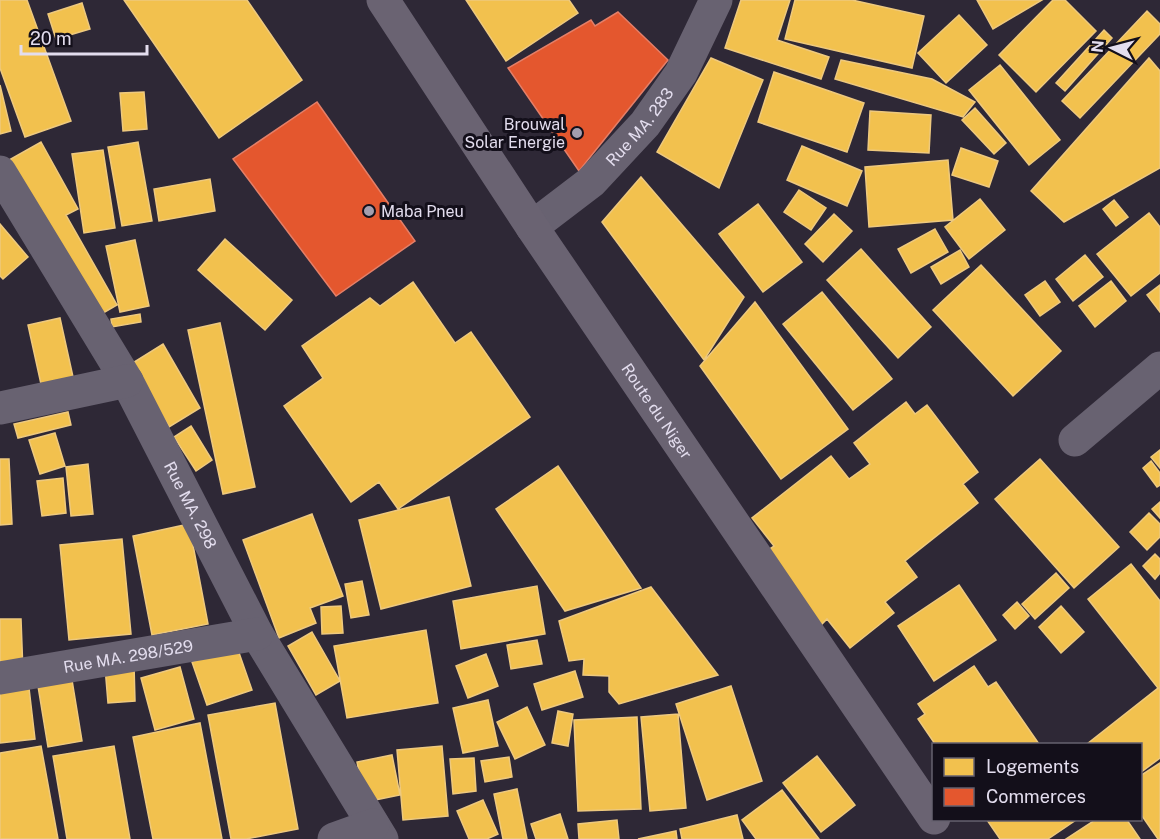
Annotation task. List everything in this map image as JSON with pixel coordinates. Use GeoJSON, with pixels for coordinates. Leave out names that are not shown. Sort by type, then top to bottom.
{"type":"FeatureCollection","features":[{"type":"Feature","properties":{"kind":"main road","name":"Route du Niger"},"geometry":{"type":"LineString","coordinates":[[383,0],[532,227],[932,816]]}},
{"type":"Feature","properties":{"kind":"main road","name":"Route du Niger"},"geometry":{"type":"LineString","coordinates":[[935,821],[948,839]]}},
{"type":"Feature","properties":{"kind":"street","name":"Rue MA. 283"},"geometry":{"type":"LineString","coordinates":[[532,227],[591,182],[645,124],[681,73],[716,0]]}},
{"type":"Feature","properties":{"kind":"street","name":"Rue MA. 298"},"geometry":{"type":"LineString","coordinates":[[0,171],[127,381],[258,634],[378,832]]}},
{"type":"Feature","properties":{"kind":"street"},"geometry":{"type":"LineString","coordinates":[[1075,440],[1160,368]]}},
{"type":"Feature","properties":{"kind":"street"},"geometry":{"type":"LineString","coordinates":[[0,408],[127,381]]}},
{"type":"Feature","properties":{"kind":"street","name":"Rue MA. 298/529"},"geometry":{"type":"LineString","coordinates":[[0,678],[258,634]]}},
{"type":"Feature","properties":{"kind":"street"},"geometry":{"type":"LineString","coordinates":[[334,839],[378,832]]}},
{"type":"Feature","properties":{"kind":"building: Logements"},"geometry":{"type":"Polygon","coordinates":[[[0,0],[27,0],[71,121],[25,137],[0,68],[0,0]]]}},
{"type":"Feature","properties":{"kind":"building: Logements"},"geometry":{"type":"Polygon","coordinates":[[[124,0],[247,0],[302,80],[219,138],[124,0]]]}},
{"type":"Feature","properties":{"kind":"building: Logements"},"geometry":{"type":"Polygon","coordinates":[[[466,0],[569,0],[578,13],[506,61],[466,0]]]}},
{"type":"Feature","properties":{"kind":"building: Logements"},"geometry":{"type":"Polygon","coordinates":[[[741,0],[790,0],[777,40],[829,57],[821,79],[725,48],[741,0]]]}},
{"type":"Feature","properties":{"kind":"building: Logements"},"geometry":{"type":"Polygon","coordinates":[[[795,0],[852,0],[924,16],[912,68],[785,39],[795,0]]]}},
{"type":"Feature","properties":{"kind":"building: Logements"},"geometry":{"type":"Polygon","coordinates":[[[977,0],[1042,0],[993,29],[977,0]]]}},
{"type":"Feature","properties":{"kind":"building: Logements"},"geometry":{"type":"Polygon","coordinates":[[[1053,0],[1065,0],[1096,31],[1036,92],[999,55],[1053,0]]]}},
{"type":"Feature","properties":{"kind":"building: Logements"},"geometry":{"type":"Polygon","coordinates":[[[82,3],[90,29],[56,39],[48,14],[82,3]]]}},
{"type":"Feature","properties":{"kind":"building: Logements"},"geometry":{"type":"Polygon","coordinates":[[[1147,11],[1160,24],[1160,34],[1080,118],[1062,101],[1147,11]]]}},
{"type":"Feature","properties":{"kind":"building: Logements"},"geometry":{"type":"Polygon","coordinates":[[[959,15],[987,45],[946,83],[918,53],[959,15]]]}},
{"type":"Feature","properties":{"kind":"building: Logements"},"geometry":{"type":"Polygon","coordinates":[[[1104,30],[1112,38],[1065,91],[1056,83],[1104,30]]]}},
{"type":"Feature","properties":{"kind":"building: Logements"},"geometry":{"type":"Polygon","coordinates":[[[711,58],[763,80],[719,188],[657,152],[711,58]]]}},
{"type":"Feature","properties":{"kind":"building: Logements"},"geometry":{"type":"Polygon","coordinates":[[[1149,58],[1160,71],[1160,168],[1064,222],[1031,191],[1149,58]]]}},
{"type":"Feature","properties":{"kind":"building: Logements"},"geometry":{"type":"Polygon","coordinates":[[[841,60],[932,79],[975,102],[963,117],[835,79],[841,60]]]}},
{"type":"Feature","properties":{"kind":"building: Logements"},"geometry":{"type":"Polygon","coordinates":[[[1000,65],[1060,140],[1029,165],[969,90],[1000,65]]]}},
{"type":"Feature","properties":{"kind":"building: Logements"},"geometry":{"type":"Polygon","coordinates":[[[774,72],[864,103],[847,152],[758,122],[774,72]]]}},
{"type":"Feature","properties":{"kind":"building: Logements"},"geometry":{"type":"Polygon","coordinates":[[[0,85],[11,131],[0,134],[0,85]]]}},
{"type":"Feature","properties":{"kind":"building: Logements"},"geometry":{"type":"Polygon","coordinates":[[[144,92],[147,129],[123,131],[120,93],[144,92]]]}},
{"type":"Feature","properties":{"kind":"building: Logements"},"geometry":{"type":"Polygon","coordinates":[[[975,108],[1006,143],[994,154],[962,120],[975,108]]]}},
{"type":"Feature","properties":{"kind":"building: Logements"},"geometry":{"type":"Polygon","coordinates":[[[870,111],[931,115],[929,153],[868,150],[870,111]]]}},
{"type":"Feature","properties":{"kind":"building: Logements"},"geometry":{"type":"Polygon","coordinates":[[[41,142],[78,209],[66,215],[117,305],[98,316],[9,160],[41,142]]]}},
{"type":"Feature","properties":{"kind":"building: Logements"},"geometry":{"type":"Polygon","coordinates":[[[138,142],[152,221],[122,226],[108,147],[138,142]]]}},
{"type":"Feature","properties":{"kind":"building: Logements"},"geometry":{"type":"Polygon","coordinates":[[[802,146],[862,171],[847,206],[787,180],[802,146]]]}},
{"type":"Feature","properties":{"kind":"building: Logements"},"geometry":{"type":"Polygon","coordinates":[[[961,148],[998,161],[989,187],[952,175],[961,148]]]}},
{"type":"Feature","properties":{"kind":"building: Logements"},"geometry":{"type":"Polygon","coordinates":[[[103,150],[115,228],[84,233],[72,154],[103,150]]]}},
{"type":"Feature","properties":{"kind":"building: Logements"},"geometry":{"type":"Polygon","coordinates":[[[948,160],[953,220],[869,227],[865,167],[948,160]]]}},
{"type":"Feature","properties":{"kind":"building: Logements"},"geometry":{"type":"Polygon","coordinates":[[[641,177],[744,297],[704,360],[602,222],[641,177]]]}},
{"type":"Feature","properties":{"kind":"building: Logements"},"geometry":{"type":"Polygon","coordinates":[[[210,179],[215,211],[159,221],[154,189],[210,179]]]}},
{"type":"Feature","properties":{"kind":"building: Logements"},"geometry":{"type":"Polygon","coordinates":[[[799,190],[826,208],[811,230],[784,212],[799,190]]]}},
{"type":"Feature","properties":{"kind":"building: Logements"},"geometry":{"type":"Polygon","coordinates":[[[980,199],[1005,230],[969,259],[945,227],[980,199]]]}},
{"type":"Feature","properties":{"kind":"building: Logements"},"geometry":{"type":"Polygon","coordinates":[[[1114,200],[1128,217],[1116,226],[1103,209],[1114,200]]]}},
{"type":"Feature","properties":{"kind":"building: Logements"},"geometry":{"type":"Polygon","coordinates":[[[758,204],[802,262],[763,292],[719,234],[758,204]]]}},
{"type":"Feature","properties":{"kind":"building: Logements"},"geometry":{"type":"Polygon","coordinates":[[[1149,213],[1160,227],[1160,273],[1131,296],[1097,254],[1149,213]]]}},
{"type":"Feature","properties":{"kind":"building: Logements"},"geometry":{"type":"Polygon","coordinates":[[[834,214],[852,231],[823,262],[805,244],[834,214]]]}},
{"type":"Feature","properties":{"kind":"building: Logements"},"geometry":{"type":"Polygon","coordinates":[[[0,224],[28,257],[3,279],[0,276],[0,224]]]}},
{"type":"Feature","properties":{"kind":"building: Logements"},"geometry":{"type":"Polygon","coordinates":[[[935,229],[948,252],[911,273],[898,249],[935,229]]]}},
{"type":"Feature","properties":{"kind":"building: Logements"},"geometry":{"type":"Polygon","coordinates":[[[225,239],[292,300],[265,330],[198,270],[225,239]]]}},
{"type":"Feature","properties":{"kind":"building: Logements"},"geometry":{"type":"Polygon","coordinates":[[[135,240],[149,306],[120,312],[106,246],[135,240]]]}},
{"type":"Feature","properties":{"kind":"building: Logements"},"geometry":{"type":"Polygon","coordinates":[[[861,249],[931,327],[898,358],[827,280],[861,249]]]}},
{"type":"Feature","properties":{"kind":"building: Logements"},"geometry":{"type":"Polygon","coordinates":[[[960,250],[969,267],[941,284],[931,267],[960,250]]]}},
{"type":"Feature","properties":{"kind":"building: Logements"},"geometry":{"type":"Polygon","coordinates":[[[1085,255],[1103,277],[1073,301],[1056,279],[1085,255]]]}},
{"type":"Feature","properties":{"kind":"building: Logements"},"geometry":{"type":"Polygon","coordinates":[[[981,265],[1061,351],[1013,396],[933,310],[981,265]]]}},
{"type":"Feature","properties":{"kind":"building: Logements"},"geometry":{"type":"Polygon","coordinates":[[[1045,281],[1060,302],[1040,316],[1025,295],[1045,281]]]}},
{"type":"Feature","properties":{"kind":"building: Logements"},"geometry":{"type":"Polygon","coordinates":[[[1111,281],[1126,301],[1095,327],[1079,306],[1111,281]]]}},
{"type":"Feature","properties":{"kind":"building: Logements"},"geometry":{"type":"Polygon","coordinates":[[[413,282],[455,343],[471,332],[530,417],[398,509],[379,482],[351,502],[284,406],[323,378],[302,346],[370,298],[380,306],[413,282]]]}},
{"type":"Feature","properties":{"kind":"building: Logements"},"geometry":{"type":"Polygon","coordinates":[[[1160,285],[1160,312],[1147,295],[1160,285]]]}},
{"type":"Feature","properties":{"kind":"building: Logements"},"geometry":{"type":"Polygon","coordinates":[[[822,292],[892,379],[853,410],[783,324],[822,292]]]}},
{"type":"Feature","properties":{"kind":"building: Logements"},"geometry":{"type":"Polygon","coordinates":[[[755,302],[848,429],[781,479],[700,366],[755,302]]]}},
{"type":"Feature","properties":{"kind":"building: Logements"},"geometry":{"type":"Polygon","coordinates":[[[140,314],[141,322],[112,327],[111,319],[140,314]]]}},
{"type":"Feature","properties":{"kind":"building: Logements"},"geometry":{"type":"Polygon","coordinates":[[[60,318],[75,386],[43,393],[28,325],[60,318]]]}},
{"type":"Feature","properties":{"kind":"building: Logements"},"geometry":{"type":"Polygon","coordinates":[[[220,323],[255,487],[223,494],[188,330],[220,323]]]}},
{"type":"Feature","properties":{"kind":"building: Logements"},"geometry":{"type":"Polygon","coordinates":[[[163,344],[200,408],[169,427],[131,364],[163,344]]]}},
{"type":"Feature","properties":{"kind":"building: Logements"},"geometry":{"type":"Polygon","coordinates":[[[906,402],[915,414],[927,405],[978,472],[963,484],[978,503],[905,561],[917,577],[885,602],[894,613],[850,648],[827,619],[821,625],[765,552],[774,546],[752,518],[831,456],[849,479],[870,464],[854,443],[906,402]]]}},
{"type":"Feature","properties":{"kind":"building: Logements"},"geometry":{"type":"Polygon","coordinates":[[[68,412],[71,425],[18,438],[14,424],[68,412]]]}},
{"type":"Feature","properties":{"kind":"building: Logements"},"geometry":{"type":"Polygon","coordinates":[[[191,426],[212,460],[196,471],[174,437],[191,426]]]}},
{"type":"Feature","properties":{"kind":"building: Logements"},"geometry":{"type":"Polygon","coordinates":[[[55,433],[65,466],[40,474],[29,440],[55,433]]]}},
{"type":"Feature","properties":{"kind":"building: Logements"},"geometry":{"type":"Polygon","coordinates":[[[1160,450],[1160,468],[1151,457],[1160,450]]]}},
{"type":"Feature","properties":{"kind":"building: Logements"},"geometry":{"type":"Polygon","coordinates":[[[0,459],[9,459],[12,524],[0,525],[0,459]]]}},
{"type":"Feature","properties":{"kind":"building: Logements"},"geometry":{"type":"Polygon","coordinates":[[[1040,459],[1119,547],[1074,588],[995,499],[1040,459]]]}},
{"type":"Feature","properties":{"kind":"building: Logements"},"geometry":{"type":"Polygon","coordinates":[[[1151,461],[1160,473],[1160,485],[1157,487],[1143,468],[1151,461]]]}},
{"type":"Feature","properties":{"kind":"building: Logements"},"geometry":{"type":"Polygon","coordinates":[[[88,464],[93,514],[71,516],[66,467],[88,464]]]}},
{"type":"Feature","properties":{"kind":"building: Logements"},"geometry":{"type":"Polygon","coordinates":[[[558,466],[641,588],[565,611],[496,509],[558,466]]]}},
{"type":"Feature","properties":{"kind":"building: Logements"},"geometry":{"type":"Polygon","coordinates":[[[63,478],[66,513],[42,516],[37,481],[63,478]]]}},
{"type":"Feature","properties":{"kind":"building: Logements"},"geometry":{"type":"Polygon","coordinates":[[[449,497],[471,586],[381,609],[359,520],[449,497]]]}},
{"type":"Feature","properties":{"kind":"building: Logements"},"geometry":{"type":"Polygon","coordinates":[[[1160,502],[1160,518],[1152,509],[1160,502]]]}},
{"type":"Feature","properties":{"kind":"building: Logements"},"geometry":{"type":"Polygon","coordinates":[[[1149,513],[1160,524],[1160,537],[1147,550],[1130,532],[1149,513]]]}},
{"type":"Feature","properties":{"kind":"building: Logements"},"geometry":{"type":"Polygon","coordinates":[[[312,514],[343,596],[310,608],[316,623],[279,638],[243,540],[312,514]]]}},
{"type":"Feature","properties":{"kind":"building: Logements"},"geometry":{"type":"Polygon","coordinates":[[[189,524],[208,624],[152,635],[133,536],[189,524]]]}},
{"type":"Feature","properties":{"kind":"building: Logements"},"geometry":{"type":"Polygon","coordinates":[[[122,539],[131,634],[69,640],[60,545],[122,539]]]}},
{"type":"Feature","properties":{"kind":"building: Logements"},"geometry":{"type":"Polygon","coordinates":[[[1155,554],[1160,559],[1160,573],[1155,579],[1143,566],[1155,554]]]}},
{"type":"Feature","properties":{"kind":"building: Logements"},"geometry":{"type":"Polygon","coordinates":[[[1131,564],[1160,601],[1160,758],[1142,772],[1142,743],[1088,743],[1158,688],[1088,599],[1131,564]]]}},
{"type":"Feature","properties":{"kind":"building: Logements"},"geometry":{"type":"Polygon","coordinates":[[[1056,573],[1069,588],[1035,619],[1022,604],[1056,573]]]}},
{"type":"Feature","properties":{"kind":"building: Logements"},"geometry":{"type":"Polygon","coordinates":[[[362,581],[369,615],[351,618],[345,584],[362,581]]]}},
{"type":"Feature","properties":{"kind":"building: Logements"},"geometry":{"type":"Polygon","coordinates":[[[959,585],[996,640],[934,681],[898,626],[959,585]]]}},
{"type":"Feature","properties":{"kind":"building: Logements"},"geometry":{"type":"Polygon","coordinates":[[[537,586],[545,634],[461,649],[453,601],[537,586]]]}},
{"type":"Feature","properties":{"kind":"building: Logements"},"geometry":{"type":"Polygon","coordinates":[[[651,587],[718,675],[619,704],[609,692],[609,676],[583,675],[584,659],[569,661],[559,621],[651,587]]]}},
{"type":"Feature","properties":{"kind":"building: Logements"},"geometry":{"type":"Polygon","coordinates":[[[1017,602],[1029,616],[1015,629],[1003,615],[1017,602]]]}},
{"type":"Feature","properties":{"kind":"building: Logements"},"geometry":{"type":"Polygon","coordinates":[[[341,606],[343,633],[322,634],[321,607],[341,606]]]}},
{"type":"Feature","properties":{"kind":"building: Logements"},"geometry":{"type":"Polygon","coordinates":[[[1061,606],[1084,632],[1061,653],[1039,627],[1061,606]]]}},
{"type":"Feature","properties":{"kind":"building: Logements"},"geometry":{"type":"Polygon","coordinates":[[[0,619],[21,619],[23,672],[0,673],[0,619]]]}},
{"type":"Feature","properties":{"kind":"building: Logements"},"geometry":{"type":"Polygon","coordinates":[[[426,630],[438,703],[347,718],[334,646],[426,630]]]}},
{"type":"Feature","properties":{"kind":"building: Logements"},"geometry":{"type":"Polygon","coordinates":[[[312,632],[340,681],[316,695],[288,646],[312,632]]]}},
{"type":"Feature","properties":{"kind":"building: Logements"},"geometry":{"type":"Polygon","coordinates":[[[537,640],[542,664],[511,669],[507,645],[537,640]]]}},
{"type":"Feature","properties":{"kind":"building: Logements"},"geometry":{"type":"Polygon","coordinates":[[[237,647],[252,690],[207,705],[192,662],[237,647]]]}},
{"type":"Feature","properties":{"kind":"building: Logements"},"geometry":{"type":"Polygon","coordinates":[[[486,654],[498,686],[468,698],[456,666],[486,654]]]}},
{"type":"Feature","properties":{"kind":"building: Logements"},"geometry":{"type":"Polygon","coordinates":[[[134,665],[135,701],[108,703],[105,667],[134,665]]]}},
{"type":"Feature","properties":{"kind":"building: Logements"},"geometry":{"type":"Polygon","coordinates":[[[974,666],[988,687],[996,682],[1038,743],[934,743],[918,719],[925,714],[918,704],[974,666]]]}},
{"type":"Feature","properties":{"kind":"building: Logements"},"geometry":{"type":"Polygon","coordinates":[[[180,667],[194,719],[155,730],[141,678],[180,667]]]}},
{"type":"Feature","properties":{"kind":"building: Logements"},"geometry":{"type":"Polygon","coordinates":[[[575,671],[583,697],[542,710],[534,684],[575,671]]]}},
{"type":"Feature","properties":{"kind":"building: Logements"},"geometry":{"type":"Polygon","coordinates":[[[72,680],[82,741],[48,747],[38,686],[72,680]]]}},
{"type":"Feature","properties":{"kind":"building: Logements"},"geometry":{"type":"Polygon","coordinates":[[[731,686],[762,781],[707,800],[676,704],[731,686]]]}},
{"type":"Feature","properties":{"kind":"building: Logements"},"geometry":{"type":"Polygon","coordinates":[[[29,688],[35,739],[0,743],[0,692],[29,688]]]}},
{"type":"Feature","properties":{"kind":"building: Logements"},"geometry":{"type":"Polygon","coordinates":[[[488,700],[498,746],[463,753],[453,708],[488,700]]]}},
{"type":"Feature","properties":{"kind":"building: Logements"},"geometry":{"type":"Polygon","coordinates":[[[275,703],[298,829],[246,839],[231,839],[208,715],[275,703]]]}},
{"type":"Feature","properties":{"kind":"building: Logements"},"geometry":{"type":"Polygon","coordinates":[[[527,707],[545,745],[515,759],[497,722],[527,707]]]}},
{"type":"Feature","properties":{"kind":"building: Logements"},"geometry":{"type":"Polygon","coordinates":[[[558,711],[573,714],[568,746],[552,743],[558,711]]]}},
{"type":"Feature","properties":{"kind":"building: Logements"},"geometry":{"type":"Polygon","coordinates":[[[678,714],[686,808],[650,811],[641,717],[678,714]]]}},
{"type":"Feature","properties":{"kind":"building: Logements"},"geometry":{"type":"Polygon","coordinates":[[[637,717],[641,809],[578,811],[574,720],[637,717]]]}},
{"type":"Feature","properties":{"kind":"building: Logements"},"geometry":{"type":"Polygon","coordinates":[[[200,723],[222,839],[153,839],[133,737],[200,723]]]}},
{"type":"Feature","properties":{"kind":"building: Logements"},"geometry":{"type":"Polygon","coordinates":[[[41,746],[58,839],[0,839],[0,753],[41,746]]]}},
{"type":"Feature","properties":{"kind":"building: Logements"},"geometry":{"type":"Polygon","coordinates":[[[114,746],[130,839],[67,839],[53,756],[114,746]]]}},
{"type":"Feature","properties":{"kind":"building: Logements"},"geometry":{"type":"Polygon","coordinates":[[[442,746],[448,816],[403,820],[397,750],[442,746]]]}},
{"type":"Feature","properties":{"kind":"building: Logements"},"geometry":{"type":"Polygon","coordinates":[[[392,755],[400,795],[365,802],[357,762],[392,755]]]}},
{"type":"Feature","properties":{"kind":"building: Logements"},"geometry":{"type":"Polygon","coordinates":[[[817,756],[855,805],[821,832],[783,783],[817,756]]]}},
{"type":"Feature","properties":{"kind":"building: Logements"},"geometry":{"type":"Polygon","coordinates":[[[509,757],[512,777],[485,782],[481,761],[509,757]]]}},
{"type":"Feature","properties":{"kind":"building: Logements"},"geometry":{"type":"Polygon","coordinates":[[[474,758],[476,791],[453,794],[450,759],[474,758]]]}},
{"type":"Feature","properties":{"kind":"building: Logements"},"geometry":{"type":"Polygon","coordinates":[[[1160,763],[1160,839],[1142,816],[1142,775],[1160,763]]]}},
{"type":"Feature","properties":{"kind":"building: Logements"},"geometry":{"type":"Polygon","coordinates":[[[517,789],[527,839],[503,839],[494,794],[517,789]]]}},
{"type":"Feature","properties":{"kind":"building: Logements"},"geometry":{"type":"Polygon","coordinates":[[[782,790],[819,839],[756,839],[742,820],[782,790]]]}},
{"type":"Feature","properties":{"kind":"building: Logements"},"geometry":{"type":"Polygon","coordinates":[[[483,800],[498,834],[487,839],[469,839],[457,811],[483,800]]]}},
{"type":"Feature","properties":{"kind":"building: Logements"},"geometry":{"type":"Polygon","coordinates":[[[560,814],[568,839],[536,839],[531,824],[560,814]]]}},
{"type":"Feature","properties":{"kind":"building: Logements"},"geometry":{"type":"Polygon","coordinates":[[[737,815],[743,839],[682,839],[680,829],[737,815]]]}},
{"type":"Feature","properties":{"kind":"building: Logements"},"geometry":{"type":"Polygon","coordinates":[[[617,820],[619,839],[579,839],[578,824],[617,820]]]}},
{"type":"Feature","properties":{"kind":"building: Logements"},"geometry":{"type":"Polygon","coordinates":[[[988,821],[1075,821],[1048,839],[1000,839],[988,821]]]}},
{"type":"Feature","properties":{"kind":"building: Logements"},"geometry":{"type":"Polygon","coordinates":[[[1093,821],[1128,821],[1140,839],[1066,839],[1093,821]]]}},
{"type":"Feature","properties":{"kind":"building: Logements"},"geometry":{"type":"Polygon","coordinates":[[[676,831],[677,839],[638,839],[676,831]]]}},
{"type":"Feature","properties":{"kind":"building: Commerces"},"geometry":{"type":"Polygon","coordinates":[[[618,12],[668,60],[579,171],[508,68],[591,20],[595,26],[618,12]]]}},
{"type":"Feature","properties":{"kind":"building: Commerces"},"geometry":{"type":"Polygon","coordinates":[[[317,102],[415,241],[336,296],[233,159],[317,102]]]}},
{"type":"Feature","properties":{"kind":"place","name":"Brouwal Solar Energie"},"geometry":{"type":"Point","coordinates":[577,133]}},
{"type":"Feature","properties":{"kind":"place","name":"Maba Pneu"},"geometry":{"type":"Point","coordinates":[369,211]}}]}
